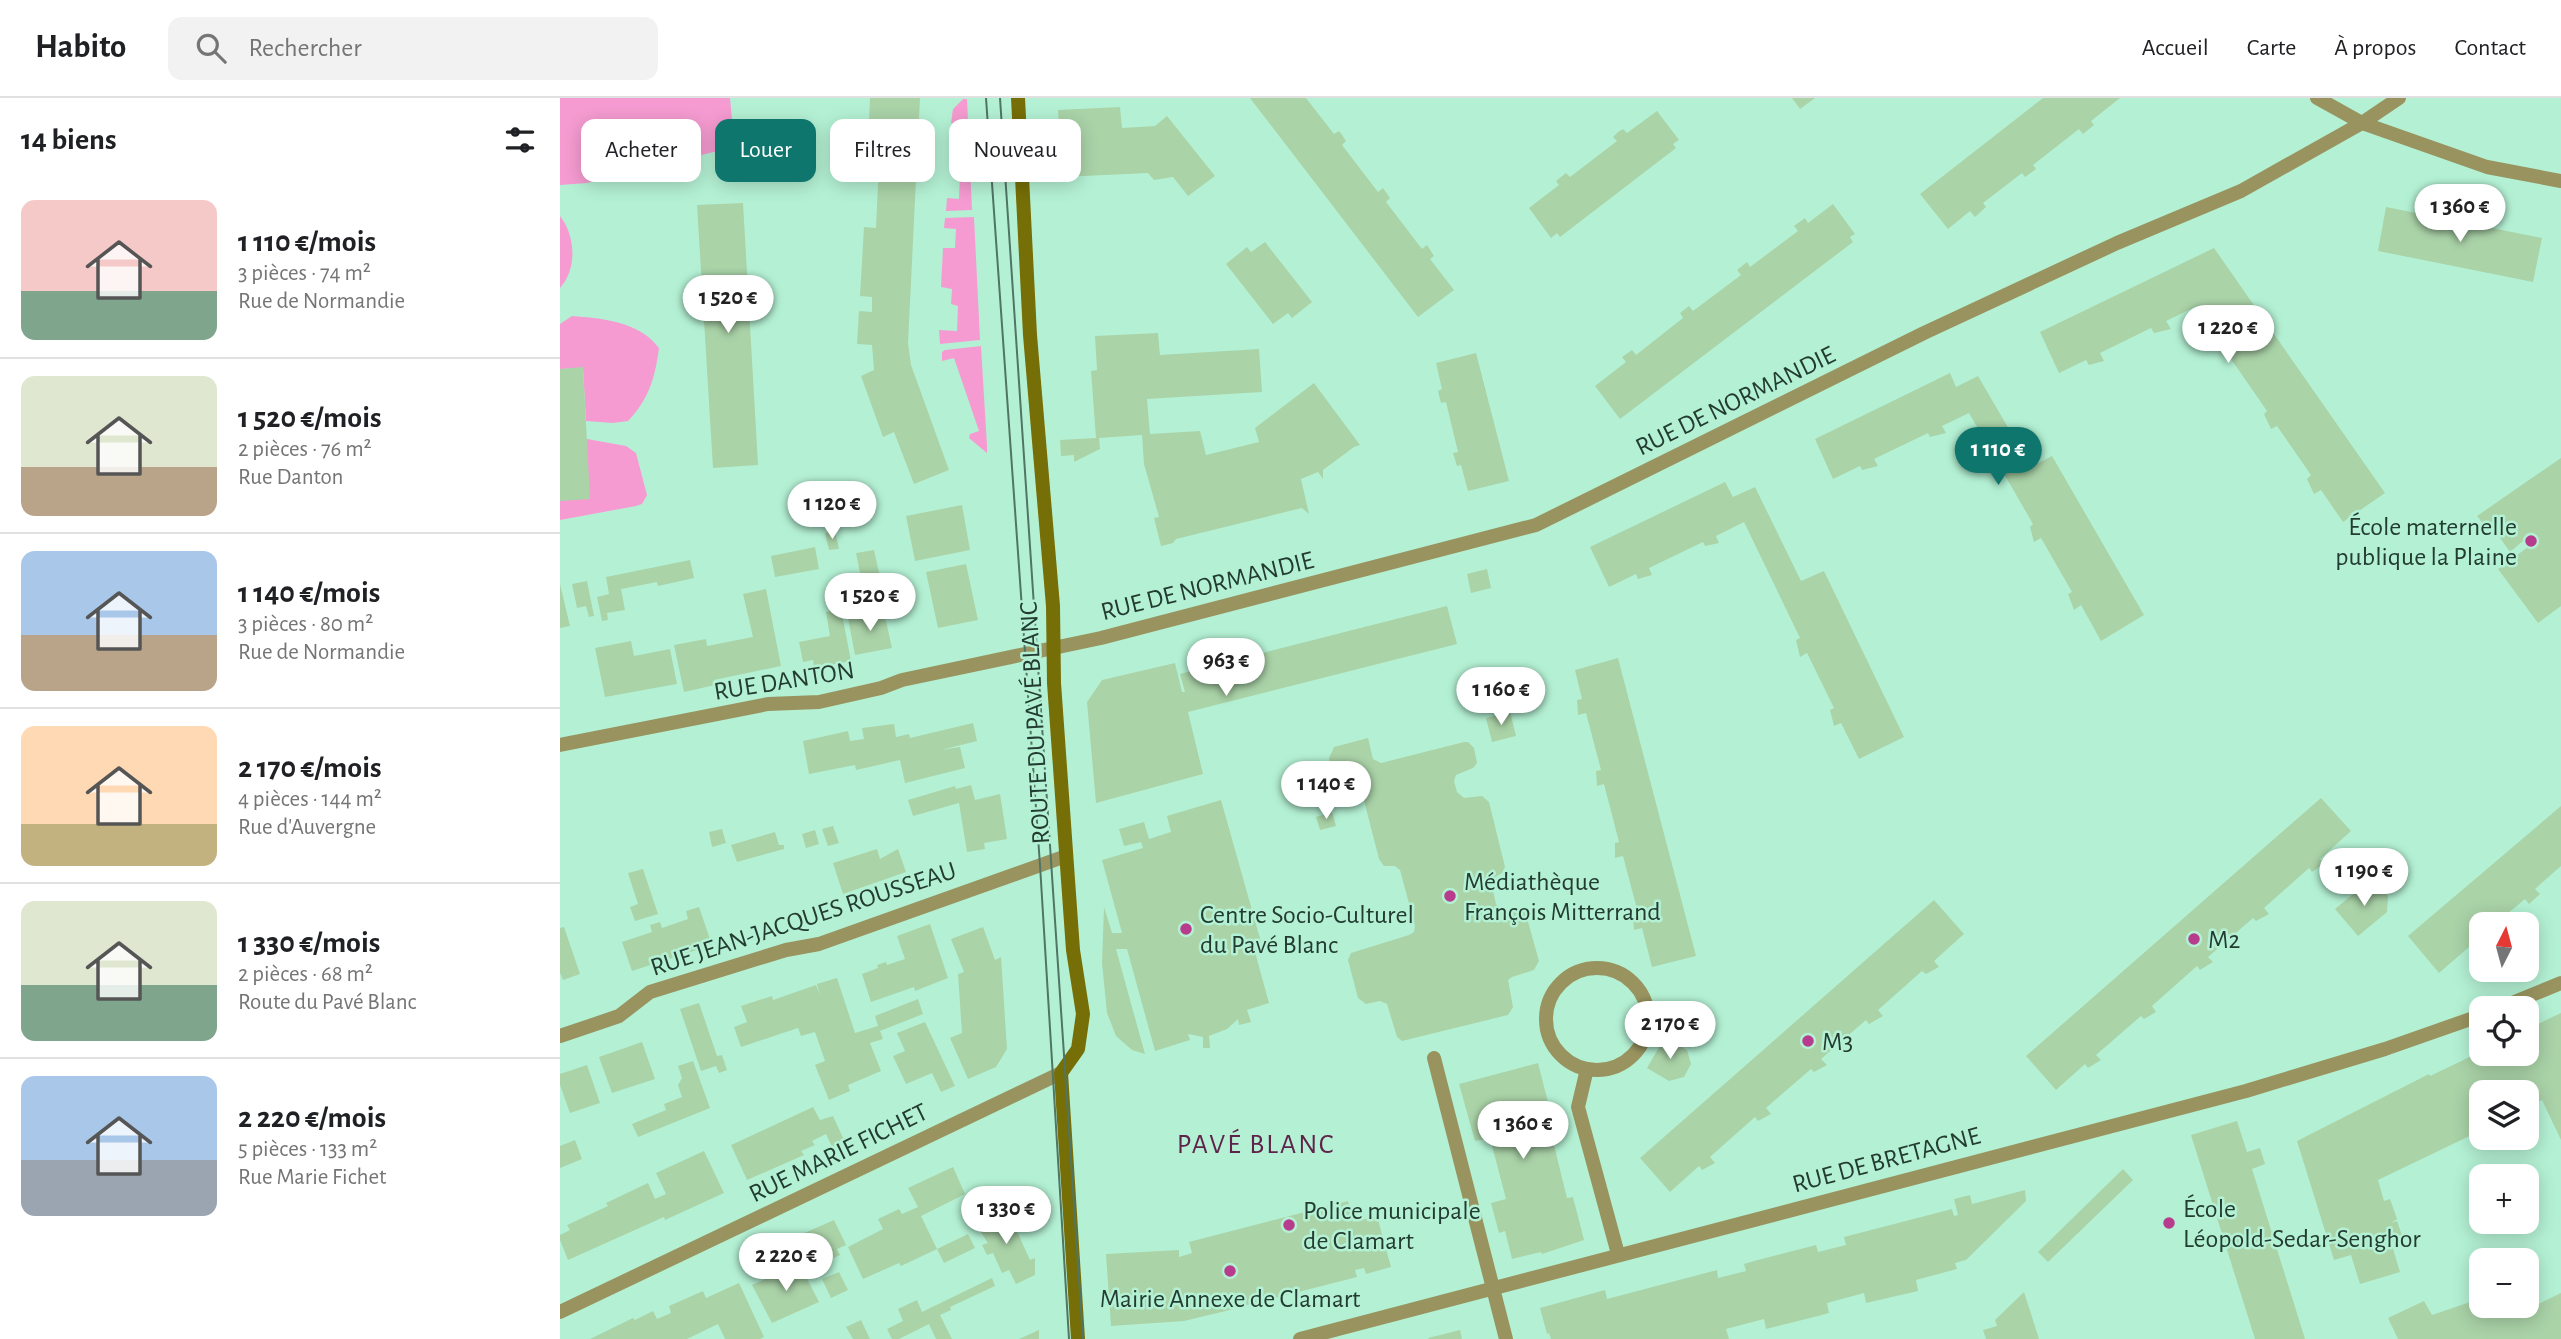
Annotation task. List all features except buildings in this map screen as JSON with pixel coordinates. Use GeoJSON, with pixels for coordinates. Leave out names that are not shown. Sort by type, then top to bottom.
{"type":"FeatureCollection","features":[{"type":"Feature","properties":{"kind":"main road","name":"ROUTE DU PAVÉ BLANC"},"geometry":{"type":"LineString","coordinates":[[1018,98],[1030,335],[1053,606],[1054,683],[1066,856],[1073,950],[1083,1014],[1078,1049],[1060,1073]]}},
{"type":"Feature","properties":{"kind":"main road"},"geometry":{"type":"LineString","coordinates":[[1060,1073],[1078,1339]]}},
{"type":"Feature","properties":{"kind":"street"},"geometry":{"type":"LineString","coordinates":[[2317,98],[2362,123],[2487,167],[2561,181]]}},
{"type":"Feature","properties":{"kind":"street","name":"RUE DE NORMANDIE"},"geometry":{"type":"LineString","coordinates":[[1055,648],[1536,526],[1924,333],[2118,243],[2241,191],[2362,123],[2399,98]]}},
{"type":"Feature","properties":{"kind":"street","name":"RUE DANTON"},"geometry":{"type":"LineString","coordinates":[[560,745],[768,704],[819,702],[881,688],[902,680],[1055,648]]}},
{"type":"Feature","properties":{"kind":"street","name":"RUE JEAN-JACQUES ROUSSEAU"},"geometry":{"type":"LineString","coordinates":[[560,1036],[619,1016],[650,992],[786,950],[819,944],[1066,856]]}},
{"type":"Feature","properties":{"kind":"street"},"geometry":{"type":"LineString","coordinates":[[1601,968],[1628,978],[1639,989],[1648,1007],[1648,1030],[1643,1044],[1622,1064],[1608,1069],[1587,1069],[1566,1060],[1556,1050],[1546,1023],[1547,1008],[1552,994],[1573,974],[1601,968]]}},
{"type":"Feature","properties":{"kind":"street"},"geometry":{"type":"LineString","coordinates":[[2529,996],[2561,983]]}},
{"type":"Feature","properties":{"kind":"street","name":"RUE DE BRETAGNE"},"geometry":{"type":"LineString","coordinates":[[1300,1339],[2246,1091],[2385,1049],[2469,1020]]}},
{"type":"Feature","properties":{"kind":"street"},"geometry":{"type":"LineString","coordinates":[[1434,1058],[1506,1339]]}},
{"type":"Feature","properties":{"kind":"street"},"geometry":{"type":"LineString","coordinates":[[1587,1069],[1578,1107],[1618,1254]]}},
{"type":"Feature","properties":{"kind":"street","name":"RUE MARIE FICHET"},"geometry":{"type":"LineString","coordinates":[[560,1312],[1060,1073]]}},
{"type":"Feature","properties":{"kind":"shaded area"},"geometry":{"type":"Polygon","coordinates":[[[560,98],[730,98],[732,119],[715,119],[715,152],[701,155],[701,119],[581,119],[581,182],[591,182],[560,185],[560,98]]]}},
{"type":"Feature","properties":{"kind":"shaded area"},"geometry":{"type":"Polygon","coordinates":[[[963,99],[967,99],[968,119],[952,119],[953,109],[963,99]]]}},
{"type":"Feature","properties":{"kind":"shaded area"},"geometry":{"type":"Polygon","coordinates":[[[960,182],[971,182],[972,210],[946,211],[947,198],[959,199],[960,182]]]}},
{"type":"Feature","properties":{"kind":"shaded area"},"geometry":{"type":"Polygon","coordinates":[[[560,216],[569,232],[572,261],[566,280],[560,288],[560,216]]]}},
{"type":"Feature","properties":{"kind":"shaded area"},"geometry":{"type":"Polygon","coordinates":[[[974,217],[980,340],[940,344],[939,330],[957,331],[958,306],[951,304],[952,289],[941,287],[943,248],[955,248],[956,229],[944,228],[945,218],[974,217]]]}},
{"type":"Feature","properties":{"kind":"shaded area"},"geometry":{"type":"Polygon","coordinates":[[[572,316],[608,320],[631,327],[642,332],[659,348],[650,388],[628,421],[586,421],[583,368],[560,369],[560,324],[572,316]]]}},
{"type":"Feature","properties":{"kind":"shaded area"},"geometry":{"type":"Polygon","coordinates":[[[981,346],[987,453],[969,438],[970,434],[979,431],[954,358],[942,361],[942,352],[945,350],[981,346]]]}},
{"type":"Feature","properties":{"kind":"shaded area"},"geometry":{"type":"Polygon","coordinates":[[[587,439],[626,446],[636,453],[647,495],[642,504],[636,506],[560,520],[560,501],[587,439]]]}},
{"type":"Feature","properties":{"kind":"tram line"},"geometry":{"type":"LineString","coordinates":[[986,98],[1040,865],[1069,1339]]}},
{"type":"Feature","properties":{"kind":"tram line"},"geometry":{"type":"LineString","coordinates":[[1000,98],[1083,1339]]}},
{"type":"Feature","properties":{"kind":"place","name":"École maternelle publique la Plaine"},"geometry":{"type":"Point","coordinates":[2531,541]}},
{"type":"Feature","properties":{"kind":"place","name":"Médiathèque François Mitterrand"},"geometry":{"type":"Point","coordinates":[1450,896]}},
{"type":"Feature","properties":{"kind":"place","name":"Centre Socio-Culturel du Pavé Blanc"},"geometry":{"type":"Point","coordinates":[1186,929]}},
{"type":"Feature","properties":{"kind":"place","name":"M2"},"geometry":{"type":"Point","coordinates":[2194,939]}},
{"type":"Feature","properties":{"kind":"place","name":"M3"},"geometry":{"type":"Point","coordinates":[1808,1041]}},
{"type":"Feature","properties":{"kind":"place","name":"École Léopold-Sedar-Senghor"},"geometry":{"type":"Point","coordinates":[2169,1223]}},
{"type":"Feature","properties":{"kind":"place","name":"Police municipale de Clamart"},"geometry":{"type":"Point","coordinates":[1289,1225]}},
{"type":"Feature","properties":{"kind":"place","name":"Mairie Annexe de Clamart"},"geometry":{"type":"Point","coordinates":[1230,1271]}},
{"type":"Feature","properties":{"kind":"district","name":"PAVÉ BLANC"},"geometry":{"type":"Point","coordinates":[1256,1143]}}]}
